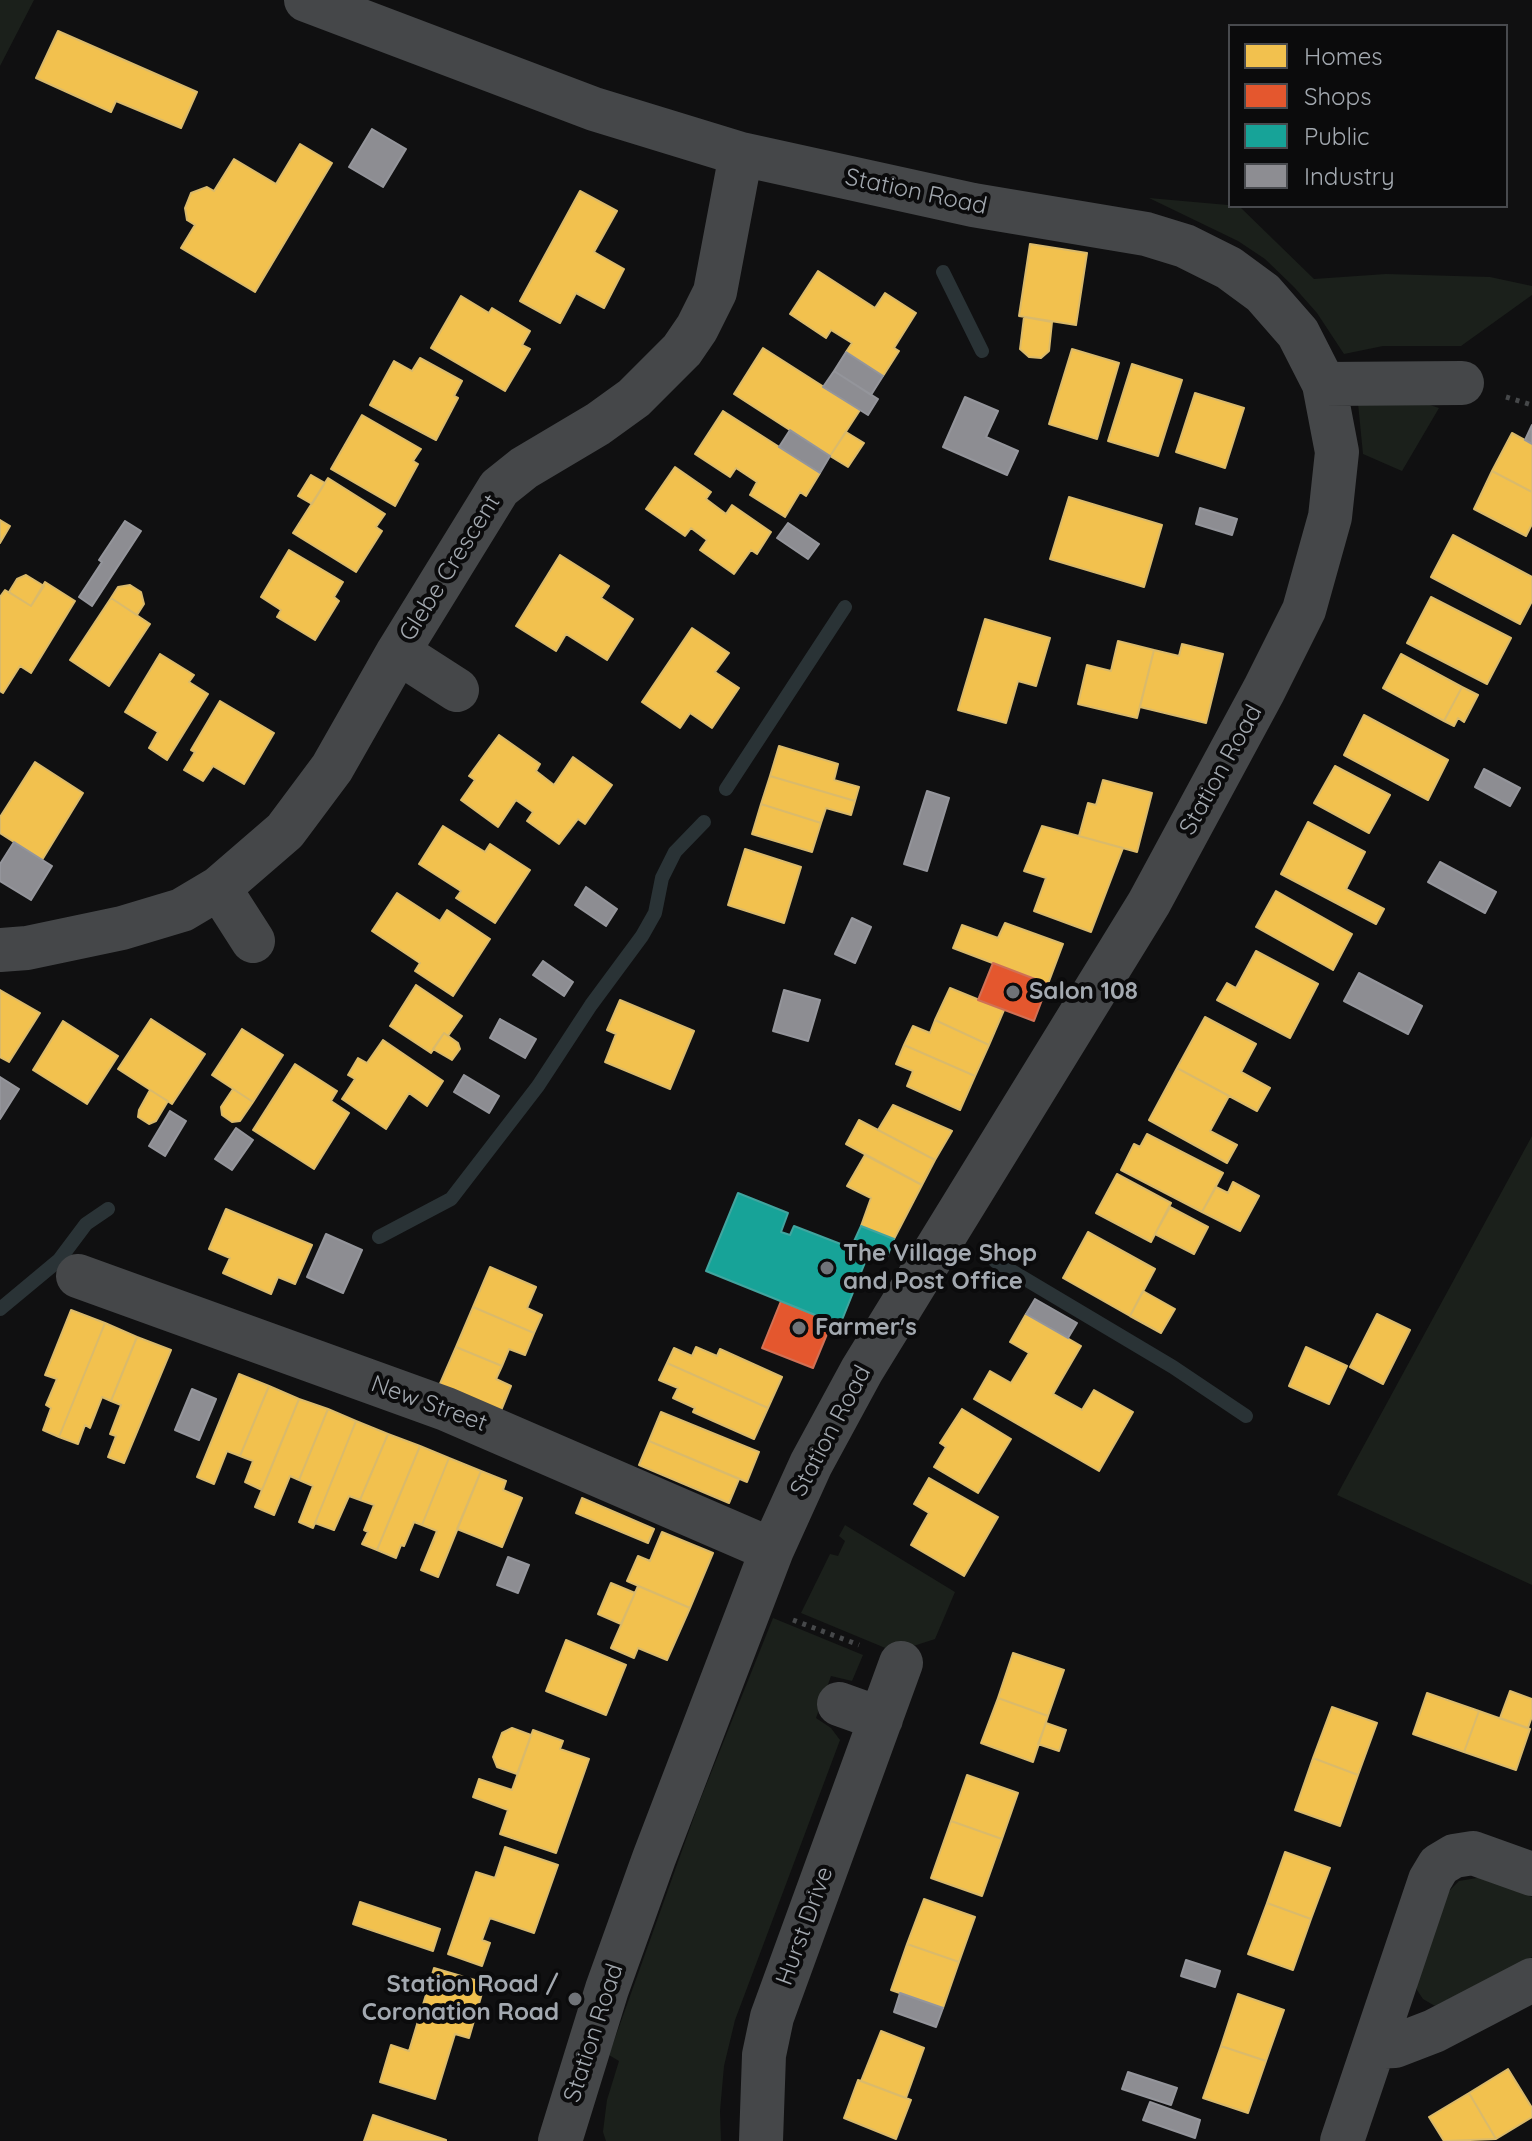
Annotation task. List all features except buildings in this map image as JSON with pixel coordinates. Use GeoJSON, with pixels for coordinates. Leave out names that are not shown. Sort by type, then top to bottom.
{"type":"FeatureCollection","features":[{"type":"Feature","properties":{"kind":"street","name":"Station Road"},"geometry":{"type":"LineString","coordinates":[[306,0],[594,109],[741,154],[973,205],[1146,234],[1185,246],[1229,268],[1263,293],[1298,333],[1324,384],[1337,452],[1330,517],[1304,610],[1264,690],[1149,903],[862,1370],[811,1464],[772,1550],[654,1858],[607,1989],[560,2141]]}},
{"type":"Feature","properties":{"kind":"street","name":"Glebe Crescent"},"geometry":{"type":"LineString","coordinates":[[0,950],[27,948],[122,928],[182,910],[219,888],[285,831],[332,768],[398,652],[499,488],[524,468],[598,424],[634,398],[682,350],[715,292],[741,154]]}},
{"type":"Feature","properties":{"kind":"street"},"geometry":{"type":"LineString","coordinates":[[1324,384],[1386,381],[1462,383]]}},
{"type":"Feature","properties":{"kind":"street","name":"Glebe Crescent"},"geometry":{"type":"LineString","coordinates":[[398,652],[457,690]]}},
{"type":"Feature","properties":{"kind":"street"},"geometry":{"type":"LineString","coordinates":[[219,888],[253,941]]}},
{"type":"Feature","properties":{"kind":"street","name":"New Street"},"geometry":{"type":"LineString","coordinates":[[78,1276],[446,1409],[772,1550]]}},
{"type":"Feature","properties":{"kind":"street","name":"Hurst Drive"},"geometry":{"type":"LineString","coordinates":[[761,2141],[764,2055],[772,2017],[901,1663]]}},
{"type":"Feature","properties":{"kind":"street"},"geometry":{"type":"LineString","coordinates":[[839,1704],[881,1719]]}},
{"type":"Feature","properties":{"kind":"street"},"geometry":{"type":"LineString","coordinates":[[1342,2141],[1430,1880],[1439,1865],[1454,1856],[1473,1853],[1532,1874]]}},
{"type":"Feature","properties":{"kind":"street"},"geometry":{"type":"LineString","coordinates":[[1374,2047],[1395,2046],[1434,2031],[1532,1980]]}},
{"type":"Feature","properties":{"kind":"path"},"geometry":{"type":"LineString","coordinates":[[830,1634],[844,1640]]}},
{"type":"Feature","properties":{"kind":"shaded area"},"geometry":{"type":"Polygon","coordinates":[[[0,0],[34,0],[0,66],[0,0]]]}},
{"type":"Feature","properties":{"kind":"shaded area"},"geometry":{"type":"Polygon","coordinates":[[[1149,198],[1241,208],[1314,279],[1386,274],[1490,277],[1532,286],[1532,295],[1461,346],[1383,346],[1344,354],[1317,313],[1294,287],[1265,259],[1238,241],[1149,198]]]}},
{"type":"Feature","properties":{"kind":"shaded area"},"geometry":{"type":"Polygon","coordinates":[[[1358,403],[1424,403],[1439,408],[1402,471],[1363,454],[1358,403]]]}},
{"type":"Feature","properties":{"kind":"shaded area"},"geometry":{"type":"Polygon","coordinates":[[[1532,1136],[1532,1585],[1337,1495],[1532,1136]]]}},
{"type":"Feature","properties":{"kind":"shaded area"},"geometry":{"type":"Polygon","coordinates":[[[845,1525],[955,1592],[935,1639],[895,1652],[801,1613],[830,1554],[838,1556],[845,1541],[839,1536],[845,1525]]]}},
{"type":"Feature","properties":{"kind":"shaded area"},"geometry":{"type":"Polygon","coordinates":[[[773,1618],[863,1655],[852,1681],[831,1676],[816,1718],[831,1728],[840,1740],[735,2020],[724,2066],[721,2141],[606,2141],[603,2132],[607,2100],[619,2061],[609,2055],[699,1803],[773,1618]]]}},
{"type":"Feature","properties":{"kind":"shaded area"},"geometry":{"type":"Polygon","coordinates":[[[1483,1877],[1532,1897],[1532,1957],[1435,2006],[1423,1999],[1417,1990],[1415,1974],[1445,1895],[1459,1881],[1483,1877]]]}},
{"type":"Feature","properties":{"kind":"waterway"},"geometry":{"type":"LineString","coordinates":[[943,272],[982,351]]}},
{"type":"Feature","properties":{"kind":"waterway"},"geometry":{"type":"LineString","coordinates":[[726,789],[845,607]]}},
{"type":"Feature","properties":{"kind":"waterway"},"geometry":{"type":"LineString","coordinates":[[379,1237],[451,1199],[538,1086],[591,1005],[642,936],[655,913],[662,878],[675,852],[704,822]]}},
{"type":"Feature","properties":{"kind":"waterway"},"geometry":{"type":"LineString","coordinates":[[0,1309],[59,1260],[86,1224],[108,1209]]}},
{"type":"Feature","properties":{"kind":"waterway"},"geometry":{"type":"LineString","coordinates":[[995,1261],[1173,1367],[1246,1416]]}},
{"type":"Feature","properties":{"kind":"place","name":"Salon 108"},"geometry":{"type":"Point","coordinates":[1013,992]}},
{"type":"Feature","properties":{"kind":"place","name":"The Village Shop and Post Office"},"geometry":{"type":"Point","coordinates":[827,1268]}},
{"type":"Feature","properties":{"kind":"place","name":"Farmer's"},"geometry":{"type":"Point","coordinates":[799,1328]}},
{"type":"Feature","properties":{"kind":"place","name":"Station Road / Coronation Road"},"geometry":{"type":"Point","coordinates":[575,1999]}}]}
